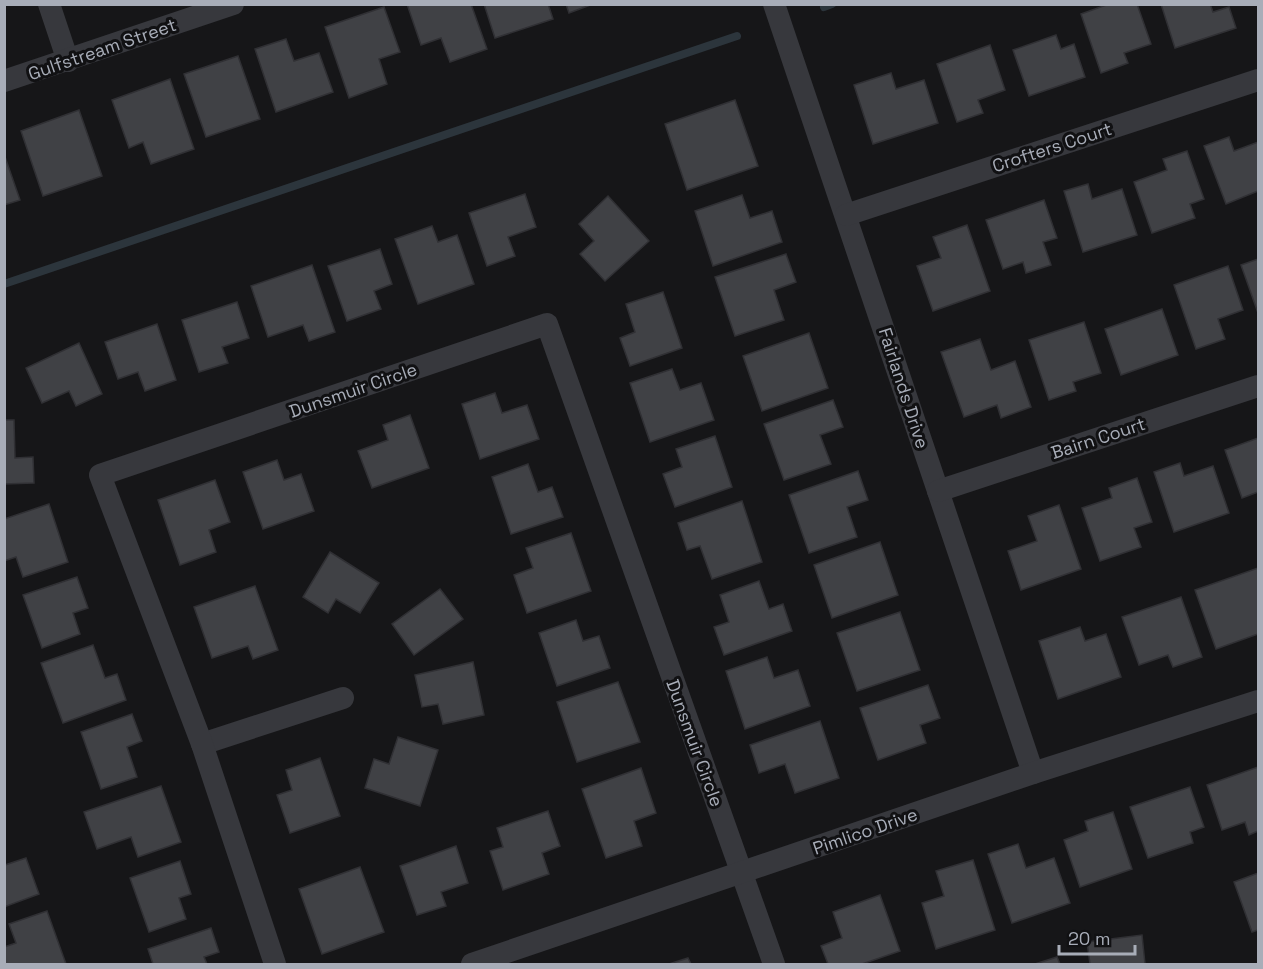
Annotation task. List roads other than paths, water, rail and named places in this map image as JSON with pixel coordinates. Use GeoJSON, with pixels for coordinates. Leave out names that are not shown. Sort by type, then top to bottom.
{"type":"FeatureCollection","features":[{"type":"Feature","properties":{"kind":"street"},"geometry":{"type":"LineString","coordinates":[[49,4],[68,61]]}},
{"type":"Feature","properties":{"kind":"street","name":"Gulfstream Street"},"geometry":{"type":"LineString","coordinates":[[4,81],[233,4]]}},
{"type":"Feature","properties":{"kind":"street","name":"Fairlands Drive"},"geometry":{"type":"LineString","coordinates":[[774,4],[1033,773]]}},
{"type":"Feature","properties":{"kind":"street","name":"Crofters Court"},"geometry":{"type":"LineString","coordinates":[[846,214],[1258,80]]}},
{"type":"Feature","properties":{"kind":"street","name":"Dunsmuir Circle"},"geometry":{"type":"LineString","coordinates":[[275,964],[202,744],[100,475],[547,324],[742,874]]}},
{"type":"Feature","properties":{"kind":"street","name":"Bairn Court"},"geometry":{"type":"LineString","coordinates":[[938,490],[1258,386]]}},
{"type":"Feature","properties":{"kind":"street"},"geometry":{"type":"LineString","coordinates":[[202,744],[343,698]]}},
{"type":"Feature","properties":{"kind":"street","name":"Pimlico Drive"},"geometry":{"type":"LineString","coordinates":[[472,964],[742,874],[1033,773],[1258,701]]}},
{"type":"Feature","properties":{"kind":"street"},"geometry":{"type":"LineString","coordinates":[[742,874],[774,964]]}},
{"type":"Feature","properties":{"kind":"waterway"},"geometry":{"type":"LineString","coordinates":[[824,7],[832,4]]}},
{"type":"Feature","properties":{"kind":"waterway"},"geometry":{"type":"LineString","coordinates":[[4,284],[737,36]]}}]}
